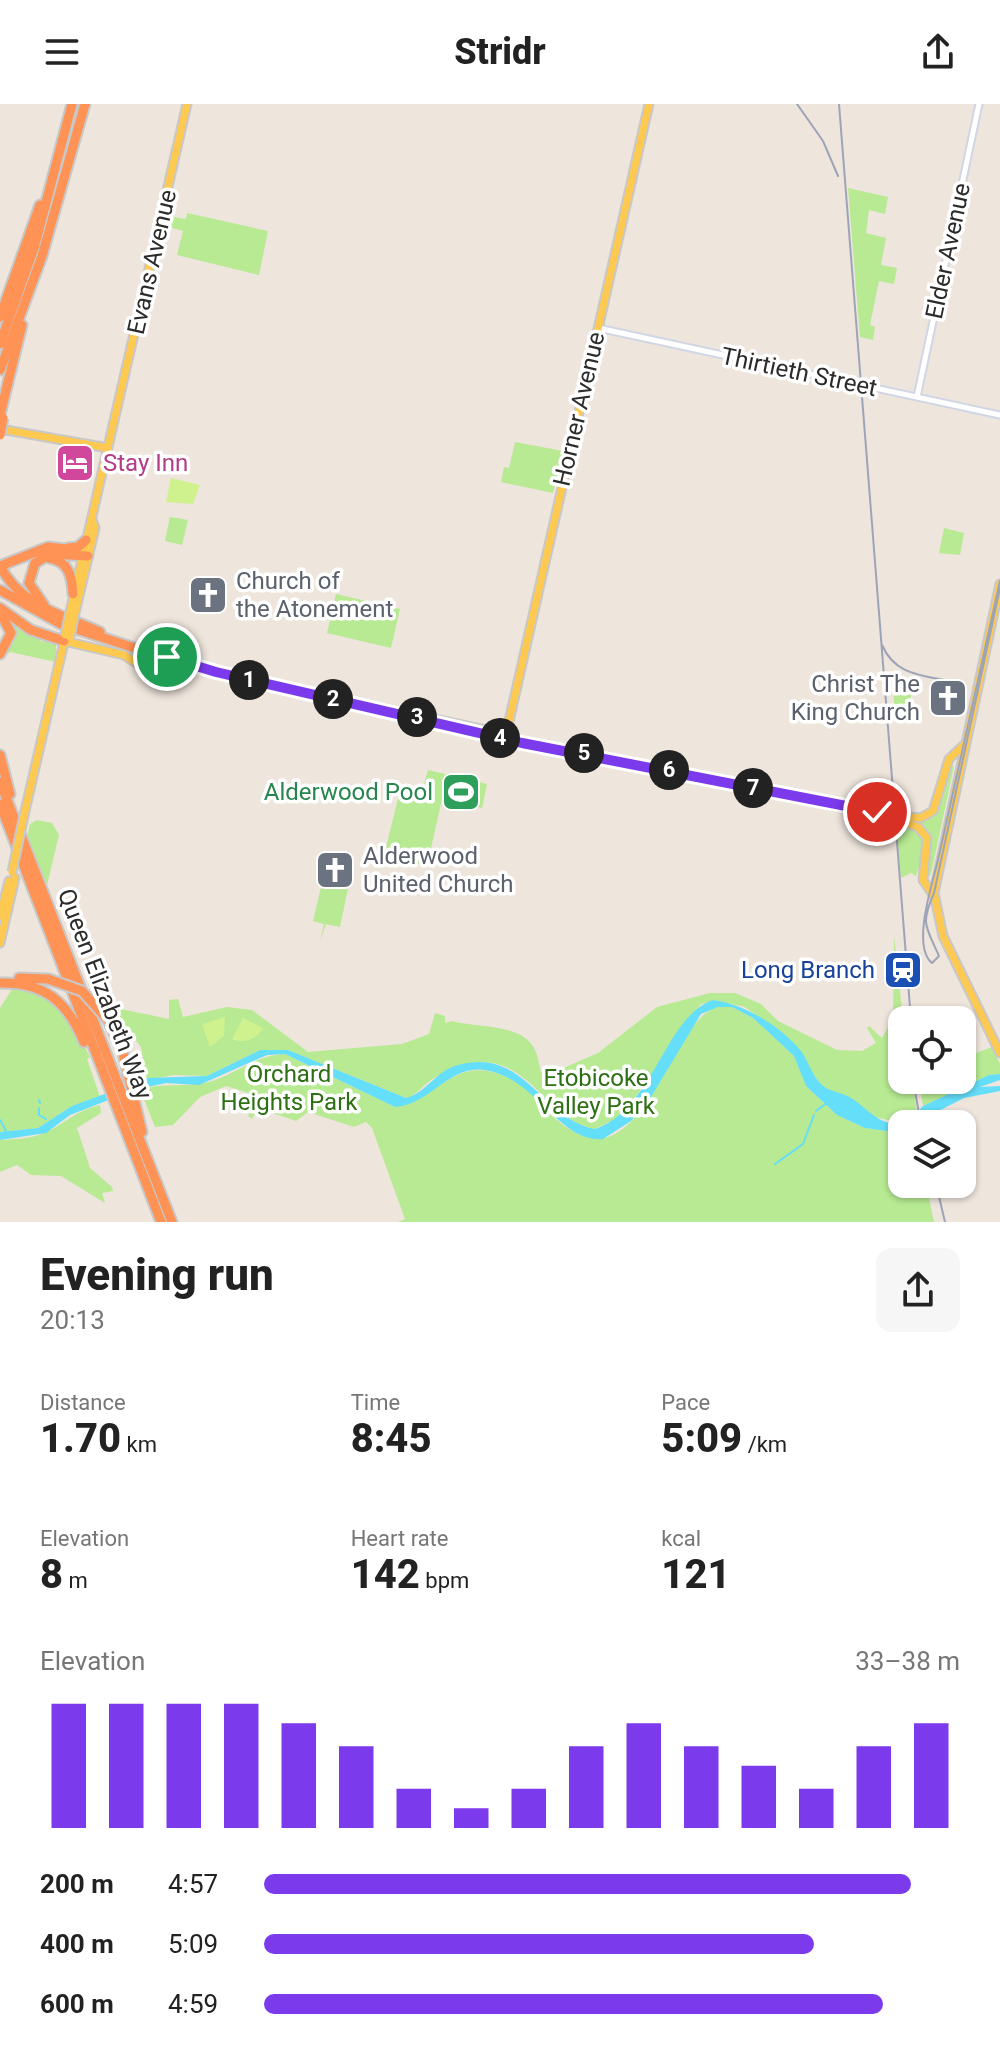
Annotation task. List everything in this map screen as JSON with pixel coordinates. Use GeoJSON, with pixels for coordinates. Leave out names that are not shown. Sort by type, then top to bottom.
{"type":"FeatureCollection","features":[{"type":"Feature","properties":{"kind":"highway"},"geometry":{"type":"LineString","coordinates":[[0,344],[34,248],[72,104]]}},
{"type":"Feature","properties":{"kind":"highway"},"geometry":{"type":"LineString","coordinates":[[0,432],[37,271],[85,104]]}},
{"type":"Feature","properties":{"kind":"highway"},"geometry":{"type":"LineString","coordinates":[[0,317],[57,161]]}},
{"type":"Feature","properties":{"kind":"highway"},"geometry":{"type":"LineString","coordinates":[[0,370],[37,271]]}},
{"type":"Feature","properties":{"kind":"highway"},"geometry":{"type":"LineString","coordinates":[[68,614],[27,598],[1,568],[43,549],[78,547],[86,540]]}},
{"type":"Feature","properties":{"kind":"highway"},"geometry":{"type":"LineString","coordinates":[[65,548],[84,555]]}},
{"type":"Feature","properties":{"kind":"highway"},"geometry":{"type":"LineString","coordinates":[[84,555],[51,554],[38,561],[29,579],[32,592],[145,654]]}},
{"type":"Feature","properties":{"kind":"highway"},"geometry":{"type":"LineString","coordinates":[[38,561],[50,558],[61,562],[70,572],[73,594]]}},
{"type":"Feature","properties":{"kind":"highway"},"geometry":{"type":"LineString","coordinates":[[0,590],[61,624],[128,646]]}},
{"type":"Feature","properties":{"kind":"highway"},"geometry":{"type":"LineString","coordinates":[[0,597],[60,629],[145,654]]}},
{"type":"Feature","properties":{"kind":"highway"},"geometry":{"type":"LineString","coordinates":[[0,611],[31,630],[67,639]]}},
{"type":"Feature","properties":{"kind":"highway"},"geometry":{"type":"LineString","coordinates":[[0,611],[11,633],[0,654]]}},
{"type":"Feature","properties":{"kind":"highway"},"geometry":{"type":"LineString","coordinates":[[0,755],[17,825]]}},
{"type":"Feature","properties":{"kind":"highway","name":"Queen Elizabeth Way"},"geometry":{"type":"LineString","coordinates":[[0,782],[172,1222]]}},
{"type":"Feature","properties":{"kind":"highway","name":"Queen Elizabeth Way"},"geometry":{"type":"LineString","coordinates":[[0,804],[104,1081],[161,1222]]}},
{"type":"Feature","properties":{"kind":"highway"},"geometry":{"type":"LineString","coordinates":[[0,814],[15,841]]}},
{"type":"Feature","properties":{"kind":"highway"},"geometry":{"type":"LineString","coordinates":[[0,980],[48,979],[82,991],[108,1020],[129,1075],[144,1147]]}},
{"type":"Feature","properties":{"kind":"highway"},"geometry":{"type":"LineString","coordinates":[[0,980],[37,986],[58,999],[73,1018],[104,1081]]}},
{"type":"Feature","properties":{"kind":"main road","name":"Evans Avenue"},"geometry":{"type":"LineString","coordinates":[[68,614],[187,104]]}},
{"type":"Feature","properties":{"kind":"main road","name":"Horner Avenue"},"geometry":{"type":"LineString","coordinates":[[504,737],[649,104]]}},
{"type":"Feature","properties":{"kind":"main road"},"geometry":{"type":"LineString","coordinates":[[0,432],[108,451]]}},
{"type":"Feature","properties":{"kind":"main road","name":"Evans Avenue"},"geometry":{"type":"LineString","coordinates":[[0,916],[13,875],[67,639],[68,614],[84,555],[95,528],[92,520]]}},
{"type":"Feature","properties":{"kind":"main road"},"geometry":{"type":"LineString","coordinates":[[960,762],[969,740],[970,723],[967,716],[980,676],[1000,584]]}},
{"type":"Feature","properties":{"kind":"main road"},"geometry":{"type":"LineString","coordinates":[[995,607],[1000,599]]}},
{"type":"Feature","properties":{"kind":"main road"},"geometry":{"type":"LineString","coordinates":[[67,639],[124,655],[139,665],[145,654],[524,742],[898,818],[918,819],[931,814],[939,802],[950,757],[964,745]]}},
{"type":"Feature","properties":{"kind":"main road"},"geometry":{"type":"LineString","coordinates":[[970,723],[934,896],[943,936],[1000,1053]]}},
{"type":"Feature","properties":{"kind":"main road"},"geometry":{"type":"LineString","coordinates":[[946,770],[950,763],[960,762]]}},
{"type":"Feature","properties":{"kind":"main road"},"geometry":{"type":"LineString","coordinates":[[898,818],[915,825],[926,835],[928,845],[923,872],[925,886],[934,896]]}},
{"type":"Feature","properties":{"kind":"main road"},"geometry":{"type":"LineString","coordinates":[[923,872],[927,879],[935,881]]}},
{"type":"Feature","properties":{"kind":"main road","name":"Evans Avenue"},"geometry":{"type":"LineString","coordinates":[[0,943],[5,898]]}},
{"type":"Feature","properties":{"kind":"street","name":"Elder Avenue"},"geometry":{"type":"LineString","coordinates":[[917,397],[979,104]]}},
{"type":"Feature","properties":{"kind":"street","name":"Thirtieth Street"},"geometry":{"type":"LineString","coordinates":[[597,328],[1000,415]]}},
{"type":"Feature","properties":{"kind":"green space"},"geometry":{"type":"Polygon","coordinates":[[[848,188],[888,197],[885,214],[869,210],[866,233],[886,238],[881,265],[897,268],[894,284],[879,281],[870,325],[875,327],[873,340],[860,337],[848,188]]]}},
{"type":"Feature","properties":{"kind":"green space"},"geometry":{"type":"Polygon","coordinates":[[[187,213],[268,231],[259,275],[177,255],[183,231],[165,226],[167,216],[186,219],[187,213]]]}},
{"type":"Feature","properties":{"kind":"green space"},"geometry":{"type":"Polygon","coordinates":[[[515,442],[563,451],[553,493],[501,482],[504,467],[509,468],[515,442]]]}},
{"type":"Feature","properties":{"kind":"green space"},"geometry":{"type":"Polygon","coordinates":[[[171,478],[200,485],[193,504],[166,502],[171,478]]]}},
{"type":"Feature","properties":{"kind":"green space"},"geometry":{"type":"Polygon","coordinates":[[[170,517],[188,520],[182,545],[165,541],[170,517]]]}},
{"type":"Feature","properties":{"kind":"green space"},"geometry":{"type":"Polygon","coordinates":[[[944,528],[964,533],[960,555],[939,553],[944,528]]]}},
{"type":"Feature","properties":{"kind":"green space"},"geometry":{"type":"Polygon","coordinates":[[[336,594],[400,609],[391,648],[327,633],[336,594]]]}},
{"type":"Feature","properties":{"kind":"green space"},"geometry":{"type":"Polygon","coordinates":[[[8,619],[41,637],[40,641],[56,643],[56,662],[10,652],[0,660],[13,636],[8,619]]]}},
{"type":"Feature","properties":{"kind":"green space"},"geometry":{"type":"Polygon","coordinates":[[[899,678],[910,684],[911,702],[904,711],[894,704],[893,685],[899,678]]]}},
{"type":"Feature","properties":{"kind":"green space"},"geometry":{"type":"Polygon","coordinates":[[[954,766],[929,877],[926,872],[930,838],[912,820],[930,816],[935,810],[948,768],[954,766]]]}},
{"type":"Feature","properties":{"kind":"green space"},"geometry":{"type":"Polygon","coordinates":[[[428,770],[487,784],[482,808],[442,799],[427,866],[384,855],[400,791],[422,791],[428,770]]]}},
{"type":"Feature","properties":{"kind":"green space"},"geometry":{"type":"Polygon","coordinates":[[[37,820],[52,823],[59,835],[47,885],[27,837],[30,824],[37,820]]]}},
{"type":"Feature","properties":{"kind":"green space"},"geometry":{"type":"Polygon","coordinates":[[[896,823],[915,830],[923,838],[923,855],[916,876],[911,873],[901,878],[896,823]]]}},
{"type":"Feature","properties":{"kind":"green space"},"geometry":{"type":"Polygon","coordinates":[[[353,864],[340,927],[326,924],[320,941],[324,924],[313,921],[322,883],[347,889],[353,864]]]}},
{"type":"Feature","properties":{"kind":"green space","name":"Etobicoke Valley Park"},"geometry":{"type":"Polygon","coordinates":[[[894,936],[902,1006],[893,1006],[894,936]]]}},
{"type":"Feature","properties":{"kind":"green space"},"geometry":{"type":"Polygon","coordinates":[[[14,986],[44,995],[70,1019],[90,1057],[87,1059],[100,1097],[72,1106],[38,1128],[0,1132],[0,1008],[14,986]]]}},
{"type":"Feature","properties":{"kind":"green space","name":"Etobicoke Valley Park"},"geometry":{"type":"Polygon","coordinates":[[[710,993],[735,993],[761,1004],[778,1021],[837,1050],[862,1051],[876,1043],[867,1028],[869,1026],[882,1038],[888,1028],[888,1094],[914,1094],[917,1110],[888,1110],[888,1120],[874,1117],[847,1096],[835,1095],[822,1087],[789,1039],[745,1007],[713,1000],[700,1005],[622,1116],[595,1129],[564,1115],[512,1070],[478,1062],[435,1077],[406,1098],[288,1050],[260,1050],[207,1076],[174,1075],[147,1080],[141,1047],[111,1007],[169,1019],[169,1000],[178,999],[183,1017],[227,1007],[252,1010],[308,1052],[402,1044],[429,1034],[435,1013],[445,1016],[445,1023],[452,1021],[519,1034],[534,1048],[541,1072],[561,1069],[598,1053],[657,1007],[710,993]]]}},
{"type":"Feature","properties":{"kind":"green space","name":"Orchard Heights Park"},"geometry":{"type":"Polygon","coordinates":[[[718,1007],[732,1007],[753,1018],[794,1056],[806,1086],[837,1115],[865,1128],[888,1131],[888,1198],[929,1198],[934,1222],[398,1222],[405,1219],[372,1128],[366,1122],[354,1127],[308,1112],[296,1121],[258,1108],[252,1119],[248,1116],[258,1096],[226,1086],[200,1097],[173,1125],[155,1127],[140,1089],[209,1082],[255,1061],[285,1054],[395,1107],[425,1095],[460,1074],[489,1071],[531,1090],[550,1114],[574,1132],[602,1138],[628,1125],[643,1108],[680,1046],[704,1014],[718,1007]]]}},
{"type":"Feature","properties":{"kind":"green space"},"geometry":{"type":"Polygon","coordinates":[[[225,1017],[224,1036],[210,1047],[202,1024],[225,1017]]]}},
{"type":"Feature","properties":{"kind":"green space"},"geometry":{"type":"Polygon","coordinates":[[[243,1018],[263,1028],[250,1040],[232,1039],[243,1018]]]}},
{"type":"Feature","properties":{"kind":"green space"},"geometry":{"type":"Polygon","coordinates":[[[992,1047],[1000,1064],[1000,1074],[976,1081],[976,1053],[992,1047]]]}},
{"type":"Feature","properties":{"kind":"green space"},"geometry":{"type":"Polygon","coordinates":[[[921,1094],[949,1094],[923,1106],[921,1094]]]}},
{"type":"Feature","properties":{"kind":"green space"},"geometry":{"type":"Polygon","coordinates":[[[100,1105],[101,1113],[77,1128],[90,1168],[112,1187],[113,1191],[102,1193],[105,1203],[61,1176],[31,1175],[17,1165],[0,1172],[0,1140],[39,1135],[84,1110],[100,1105]]]}},
{"type":"Feature","properties":{"kind":"water"},"geometry":{"type":"Polygon","coordinates":[[[713,1000],[725,1002],[773,1025],[801,1051],[823,1086],[853,1099],[874,1116],[888,1122],[888,1131],[865,1128],[837,1115],[806,1086],[794,1056],[753,1018],[732,1007],[718,1007],[701,1014],[651,1097],[631,1121],[603,1139],[573,1131],[519,1084],[484,1070],[460,1073],[419,1100],[395,1107],[285,1054],[267,1055],[199,1085],[166,1083],[134,1090],[70,1115],[46,1133],[0,1140],[0,1132],[38,1128],[72,1106],[148,1078],[207,1076],[260,1050],[288,1050],[406,1098],[458,1065],[481,1062],[500,1066],[532,1086],[561,1113],[595,1129],[615,1119],[631,1103],[682,1024],[697,1009],[713,1000]]]}},
{"type":"Feature","properties":{"kind":"water"},"geometry":{"type":"Polygon","coordinates":[[[1000,1074],[1000,1080],[980,1087],[1000,1086],[1000,1091],[964,1098],[940,1110],[919,1110],[949,1094],[976,1094],[976,1081],[1000,1074]]]}},
{"type":"Feature","properties":{"kind":"waterway"},"geometry":{"type":"LineString","coordinates":[[816,1111],[828,1102]]}},
{"type":"Feature","properties":{"kind":"waterway"},"geometry":{"type":"LineString","coordinates":[[39,1108],[39,1115],[46,1119]]}},
{"type":"Feature","properties":{"kind":"waterway"},"geometry":{"type":"LineString","coordinates":[[775,1164],[803,1144],[814,1115]]}},
{"type":"Feature","properties":{"kind":"waterway"},"geometry":{"type":"LineString","coordinates":[[0,1120],[7,1133]]}},
{"type":"Feature","properties":{"kind":"tram line"},"geometry":{"type":"LineString","coordinates":[[1000,581],[925,913],[923,943],[932,963],[939,956],[926,925],[927,912],[934,893],[1000,588]]}},
{"type":"Feature","properties":{"kind":"railway"},"geometry":{"type":"LineString","coordinates":[[797,104],[823,141],[838,176]]}},
{"type":"Feature","properties":{"kind":"railway"},"geometry":{"type":"LineString","coordinates":[[839,104],[910,1006]]}},
{"type":"Feature","properties":{"kind":"railway"},"geometry":{"type":"LineString","coordinates":[[882,645],[900,667],[944,680]]}},
{"type":"Feature","properties":{"kind":"railway"},"geometry":{"type":"LineString","coordinates":[[916,1094],[918,1110]]}},
{"type":"Feature","properties":{"kind":"railway"},"geometry":{"type":"LineString","coordinates":[[939,1198],[945,1222]]}},
{"type":"Feature","properties":{"kind":"place","name":"Stay Inn"},"geometry":{"type":"Point","coordinates":[75,463]}},
{"type":"Feature","properties":{"kind":"place","name":"Church of the Atonement"},"geometry":{"type":"Point","coordinates":[208,595]}},
{"type":"Feature","properties":{"kind":"place","name":"Christ The King Church"},"geometry":{"type":"Point","coordinates":[948,698]}},
{"type":"Feature","properties":{"kind":"place","name":"Alderwood Pool"},"geometry":{"type":"Point","coordinates":[461,792]}},
{"type":"Feature","properties":{"kind":"place","name":"Alderwood United Church"},"geometry":{"type":"Point","coordinates":[335,870]}},
{"type":"Feature","properties":{"kind":"place","name":"Long Branch"},"geometry":{"type":"Point","coordinates":[903,970]}},
{"type":"Feature","properties":{"kind":"route"},"geometry":{"type":"LineString","coordinates":[[167,657],[216,672],[486,732],[522,743],[877,812]]}}]}
